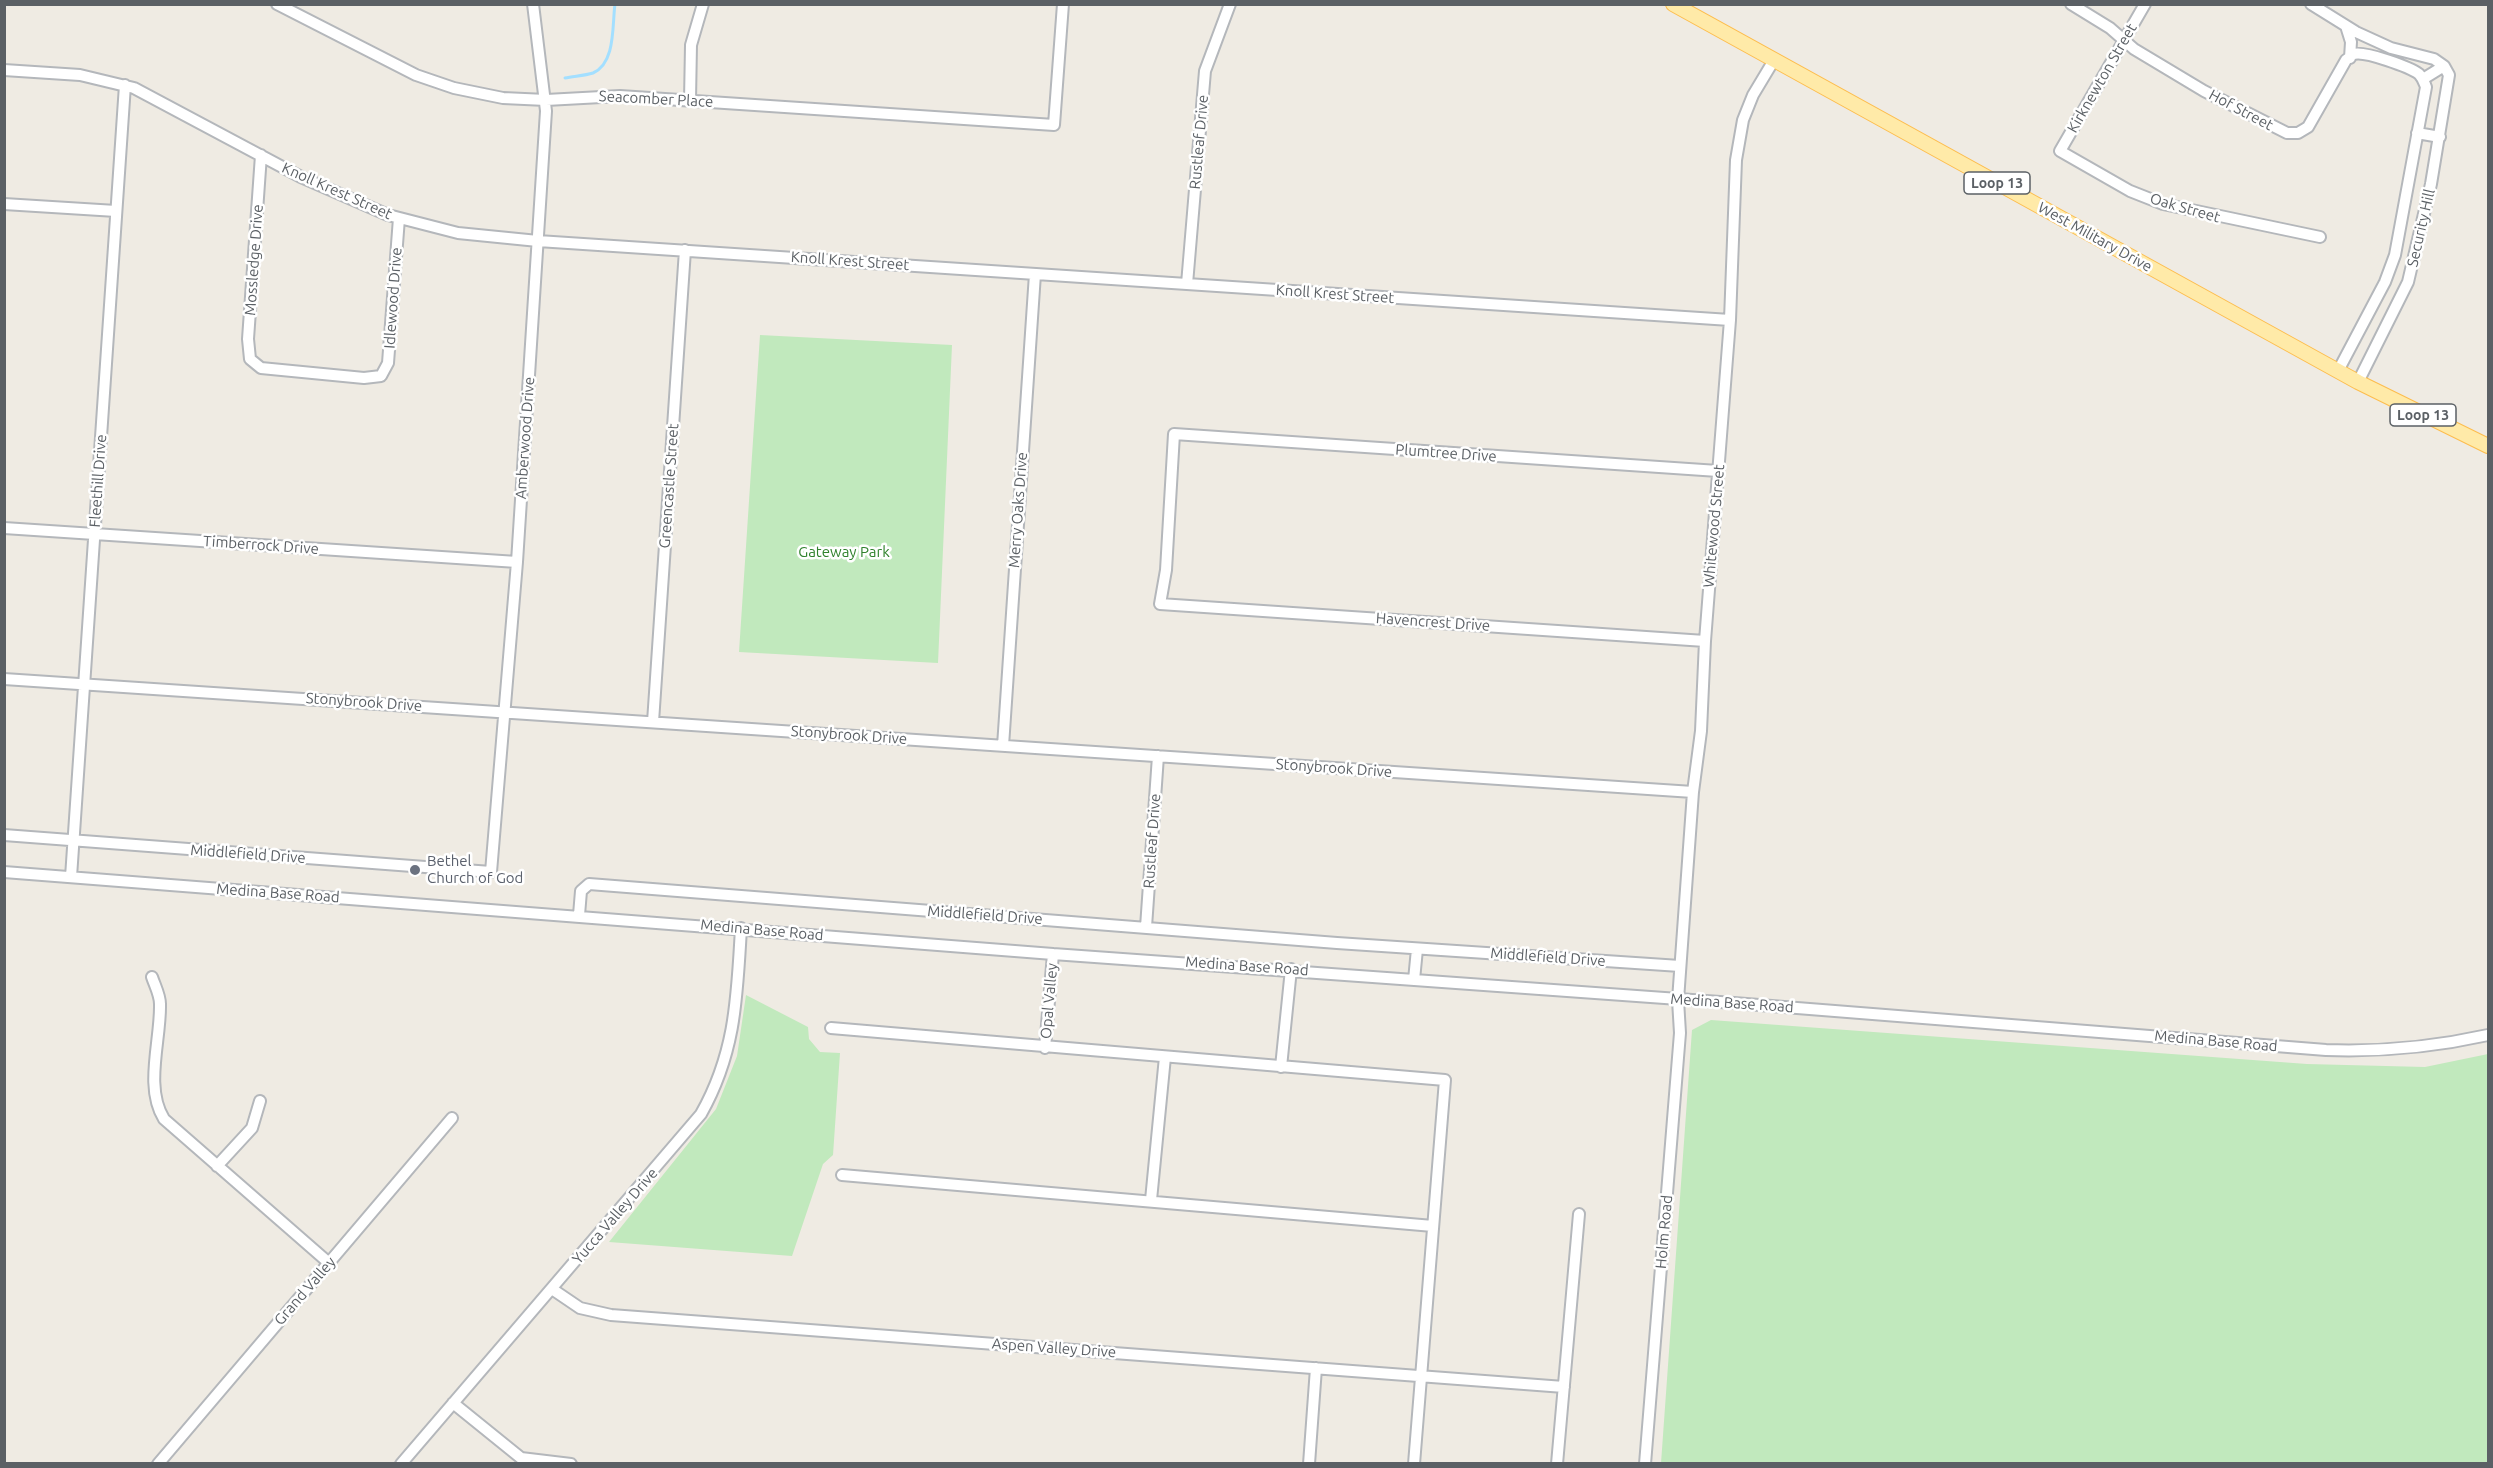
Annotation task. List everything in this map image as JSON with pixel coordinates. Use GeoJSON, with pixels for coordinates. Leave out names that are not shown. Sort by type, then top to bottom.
{"type":"FeatureCollection","features":[{"type":"Feature","properties":{"kind":"main road","name":"West Military Drive"},"geometry":{"type":"LineString","coordinates":[[1673,4],[2358,382],[2488,446]]}},
{"type":"Feature","properties":{"kind":"street","name":"Seacomber Place"},"geometry":{"type":"LineString","coordinates":[[277,4],[416,75],[481,95],[546,100],[587,96],[690,100],[1054,125],[1063,4]]}},
{"type":"Feature","properties":{"kind":"street","name":"Amberwood Drive"},"geometry":{"type":"LineString","coordinates":[[491,872],[517,562],[546,100],[533,4]]}},
{"type":"Feature","properties":{"kind":"street"},"geometry":{"type":"LineString","coordinates":[[690,100],[692,45],[703,4]]}},
{"type":"Feature","properties":{"kind":"street","name":"Rustleaf Drive"},"geometry":{"type":"LineString","coordinates":[[1187,284],[1205,71],[1230,4]]}},
{"type":"Feature","properties":{"kind":"street","name":"Hof Street"},"geometry":{"type":"LineString","coordinates":[[2071,4],[2110,28],[2124,41],[2204,91],[2286,133],[2298,133],[2308,127],[2350,58]]}},
{"type":"Feature","properties":{"kind":"street","name":"Kirknewton Street"},"geometry":{"type":"LineString","coordinates":[[2060,151],[2145,4]]}},
{"type":"Feature","properties":{"kind":"street"},"geometry":{"type":"LineString","coordinates":[[2311,4],[2346,26],[2391,48],[2434,59],[2444,66],[2423,79],[2417,72],[2366,54],[2354,54],[2350,58]]}},
{"type":"Feature","properties":{"kind":"street"},"geometry":{"type":"LineString","coordinates":[[2346,26],[2351,42],[2350,58]]}},
{"type":"Feature","properties":{"kind":"street","name":"Whitewood Street"},"geometry":{"type":"LineString","coordinates":[[1678,1000],[1693,792],[1701,731],[1705,641],[1730,320],[1734,189],[1738,144],[1743,120],[1753,95],[1774,60]]}},
{"type":"Feature","properties":{"kind":"street","name":"Security Hill"},"geometry":{"type":"LineString","coordinates":[[2358,382],[2408,282],[2425,211],[2450,85],[2450,75],[2444,66]]}},
{"type":"Feature","properties":{"kind":"street","name":"Knoll Krest Street"},"geometry":{"type":"LineString","coordinates":[[4,70],[80,75],[144,92],[344,197],[399,218],[458,233],[538,241],[1730,320]]}},
{"type":"Feature","properties":{"kind":"street","name":"Security Hill"},"geometry":{"type":"LineString","coordinates":[[2338,371],[2385,282],[2395,255],[2426,87],[2423,79]]}},
{"type":"Feature","properties":{"kind":"street","name":"Fleethill Drive"},"geometry":{"type":"LineString","coordinates":[[71,877],[124,85]]}},
{"type":"Feature","properties":{"kind":"street"},"geometry":{"type":"LineString","coordinates":[[2417,133],[2440,137]]}},
{"type":"Feature","properties":{"kind":"street","name":"Oak Street"},"geometry":{"type":"LineString","coordinates":[[2060,151],[2130,191],[2163,204],[2320,237]]}},
{"type":"Feature","properties":{"kind":"street","name":"Mossledge Drive"},"geometry":{"type":"LineString","coordinates":[[261,155],[248,339],[248,351],[254,364],[268,370],[364,378],[381,376]]}},
{"type":"Feature","properties":{"kind":"street"},"geometry":{"type":"LineString","coordinates":[[4,204],[116,211]]}},
{"type":"Feature","properties":{"kind":"street"},"geometry":{"type":"LineString","coordinates":[[2403,206],[2425,211]]}},
{"type":"Feature","properties":{"kind":"street","name":"Idlewood Drive"},"geometry":{"type":"LineString","coordinates":[[381,376],[388,363],[399,218]]}},
{"type":"Feature","properties":{"kind":"street","name":"Greencastle Street"},"geometry":{"type":"LineString","coordinates":[[653,722],[685,250]]}},
{"type":"Feature","properties":{"kind":"street","name":"Merry Oaks Drive"},"geometry":{"type":"LineString","coordinates":[[1003,746],[1035,274]]}},
{"type":"Feature","properties":{"kind":"street","name":"Plumtree Drive"},"geometry":{"type":"LineString","coordinates":[[1160,604],[1166,570],[1174,434],[1718,471]]}},
{"type":"Feature","properties":{"kind":"street","name":"Timberrock Drive"},"geometry":{"type":"LineString","coordinates":[[4,528],[517,562]]}},
{"type":"Feature","properties":{"kind":"street","name":"Havencrest Drive"},"geometry":{"type":"LineString","coordinates":[[1160,604],[1705,641]]}},
{"type":"Feature","properties":{"kind":"street","name":"Stonybrook Drive"},"geometry":{"type":"LineString","coordinates":[[4,679],[1693,792]]}},
{"type":"Feature","properties":{"kind":"street","name":"Rustleaf Drive"},"geometry":{"type":"LineString","coordinates":[[1146,927],[1158,756]]}},
{"type":"Feature","properties":{"kind":"street","name":"Middlefield Drive"},"geometry":{"type":"LineString","coordinates":[[4,835],[491,872]]}},
{"type":"Feature","properties":{"kind":"street","name":"Medina Base Road"},"geometry":{"type":"LineString","coordinates":[[4,872],[2326,1050],[2389,1050],[2431,1046],[2488,1035]]}},
{"type":"Feature","properties":{"kind":"street","name":"Middlefield Drive"},"geometry":{"type":"LineString","coordinates":[[579,915],[581,891],[589,884],[1680,966]]}},
{"type":"Feature","properties":{"kind":"street","name":"Yucca Valley Drive"},"geometry":{"type":"LineString","coordinates":[[401,1464],[701,1114],[713,1093],[732,1037],[741,928]]}},
{"type":"Feature","properties":{"kind":"street"},"geometry":{"type":"LineString","coordinates":[[1414,980],[1417,948]]}},
{"type":"Feature","properties":{"kind":"street","name":"Opal Valley"},"geometry":{"type":"LineString","coordinates":[[1045,1048],[1053,954]]}},
{"type":"Feature","properties":{"kind":"street"},"geometry":{"type":"LineString","coordinates":[[1281,1067],[1291,969]]}},
{"type":"Feature","properties":{"kind":"street"},"geometry":{"type":"LineString","coordinates":[[152,977],[160,1001],[155,1080],[158,1110],[164,1119],[329,1263]]}},
{"type":"Feature","properties":{"kind":"street","name":"Holm Road"},"geometry":{"type":"LineString","coordinates":[[1645,1464],[1680,1033],[1678,1000]]}},
{"type":"Feature","properties":{"kind":"street"},"geometry":{"type":"LineString","coordinates":[[831,1028],[1045,1048],[1446,1080],[1414,1464]]}},
{"type":"Feature","properties":{"kind":"street"},"geometry":{"type":"LineString","coordinates":[[1151,1200],[1165,1057]]}},
{"type":"Feature","properties":{"kind":"street"},"geometry":{"type":"LineString","coordinates":[[217,1166],[252,1128],[260,1101]]}},
{"type":"Feature","properties":{"kind":"street","name":"Grand Valley"},"geometry":{"type":"LineString","coordinates":[[158,1464],[452,1118]]}},
{"type":"Feature","properties":{"kind":"street"},"geometry":{"type":"LineString","coordinates":[[842,1175],[1434,1226]]}},
{"type":"Feature","properties":{"kind":"street"},"geometry":{"type":"LineString","coordinates":[[1557,1464],[1579,1214]]}},
{"type":"Feature","properties":{"kind":"street","name":"Aspen Valley Drive"},"geometry":{"type":"LineString","coordinates":[[552,1289],[580,1308],[611,1315],[1564,1387]]}},
{"type":"Feature","properties":{"kind":"street"},"geometry":{"type":"LineString","coordinates":[[1309,1464],[1316,1368]]}},
{"type":"Feature","properties":{"kind":"street"},"geometry":{"type":"LineString","coordinates":[[453,1403],[521,1458],[572,1464]]}},
{"type":"Feature","properties":{"kind":"green space","name":"Gateway Park"},"geometry":{"type":"Polygon","coordinates":[[[760,335],[952,345],[938,663],[739,652],[760,335]]]}},
{"type":"Feature","properties":{"kind":"green space"},"geometry":{"type":"Polygon","coordinates":[[[746,995],[808,1027],[809,1039],[820,1052],[840,1053],[833,1155],[823,1164],[792,1256],[609,1242],[716,1109],[737,1056],[746,995]]]}},
{"type":"Feature","properties":{"kind":"green space"},"geometry":{"type":"Polygon","coordinates":[[[1711,1020],[2307,1064],[2425,1067],[2488,1054],[2488,1463],[1661,1463],[1692,1030],[1711,1020]]]}},
{"type":"Feature","properties":{"kind":"waterway"},"geometry":{"type":"LineString","coordinates":[[565,78],[593,73],[606,61],[612,43],[615,4]]}},
{"type":"Feature","properties":{"kind":"place","name":"Bethel Church of God"},"geometry":{"type":"Point","coordinates":[415,870]}}]}
